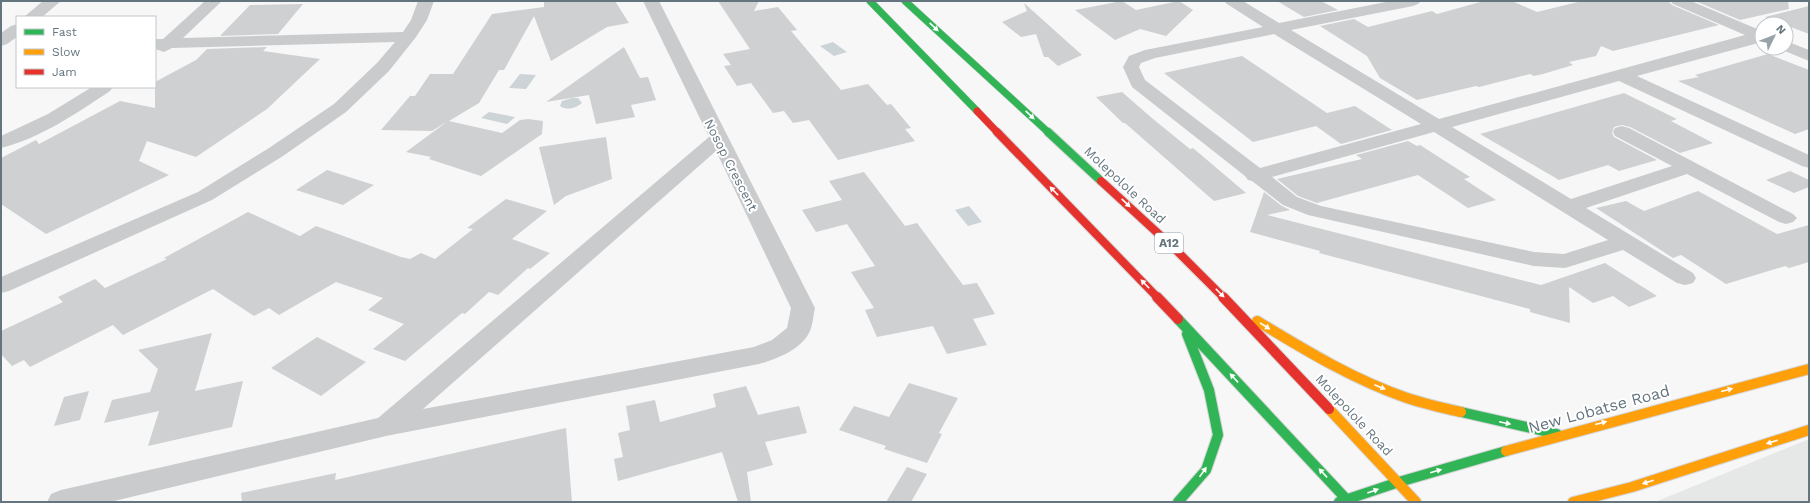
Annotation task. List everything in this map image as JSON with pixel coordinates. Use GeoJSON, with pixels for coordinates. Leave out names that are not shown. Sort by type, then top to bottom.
{"type":"FeatureCollection","features":[{"type":"Feature","properties":{"kind":"main road"},"geometry":{"type":"LineString","coordinates":[[870,1],[1184,324],[1346,501]]}},
{"type":"Feature","properties":{"kind":"main road","name":"Molepolole Road"},"geometry":{"type":"LineString","coordinates":[[905,1],[1175,249],[1232,306],[1399,482],[1416,502]]}},
{"type":"Feature","properties":{"kind":"main road"},"geometry":{"type":"LineString","coordinates":[[1232,306],[1290,341],[1372,384],[1400,396],[1474,416],[1559,434]]}},
{"type":"Feature","properties":{"kind":"main road"},"geometry":{"type":"LineString","coordinates":[[1178,502],[1206,470],[1218,435],[1209,390],[1184,324]]}},
{"type":"Feature","properties":{"kind":"main road","name":"New Lobatse Road"},"geometry":{"type":"LineString","coordinates":[[1346,501],[1399,482],[1559,434],[1809,369]]}},
{"type":"Feature","properties":{"kind":"main road"},"geometry":{"type":"LineString","coordinates":[[1573,502],[1632,487],[1809,430]]}},
{"type":"Feature","properties":{"kind":"main road"},"geometry":{"type":"LineString","coordinates":[[1626,497],[1632,487]]}},
{"type":"Feature","properties":{"kind":"street"},"geometry":{"type":"LineString","coordinates":[[33,16],[53,1]]}},
{"type":"Feature","properties":{"kind":"street"},"geometry":{"type":"LineString","coordinates":[[162,44],[214,1]]}},
{"type":"Feature","properties":{"kind":"street"},"geometry":{"type":"LineString","coordinates":[[1,286],[205,196],[276,152],[340,108],[384,67],[408,37],[419,20],[426,1]]}},
{"type":"Feature","properties":{"kind":"street","name":"Nosop Crescent"},"geometry":{"type":"LineString","coordinates":[[386,426],[759,355],[781,346],[798,331],[803,308],[651,1]]}},
{"type":"Feature","properties":{"kind":"street"},"geometry":{"type":"LineString","coordinates":[[1232,1],[1685,278]]}},
{"type":"Feature","properties":{"kind":"street"},"geometry":{"type":"LineString","coordinates":[[1413,1],[1151,54],[1135,60],[1131,67],[1138,83],[1255,176],[1290,201],[1315,211],[1550,262],[1565,260],[1624,242]]}},
{"type":"Feature","properties":{"kind":"street"},"geometry":{"type":"LineString","coordinates":[[1678,1],[1754,34]]}},
{"type":"Feature","properties":{"kind":"street"},"geometry":{"type":"LineString","coordinates":[[1,41],[16,29]]}},
{"type":"Feature","properties":{"kind":"street"},"geometry":{"type":"LineString","coordinates":[[162,44],[408,37]]}},
{"type":"Feature","properties":{"kind":"street"},"geometry":{"type":"LineString","coordinates":[[1255,176],[1438,126],[1619,74],[1754,39]]}},
{"type":"Feature","properties":{"kind":"street"},"geometry":{"type":"LineString","coordinates":[[1,49],[16,49]]}},
{"type":"Feature","properties":{"kind":"street"},"geometry":{"type":"LineString","coordinates":[[1794,49],[1809,56]]}},
{"type":"Feature","properties":{"kind":"street"},"geometry":{"type":"LineString","coordinates":[[1619,74],[1809,162]]}},
{"type":"Feature","properties":{"kind":"street"},"geometry":{"type":"LineString","coordinates":[[1,142],[20,136],[61,116],[103,88]]}},
{"type":"Feature","properties":{"kind":"street"},"geometry":{"type":"LineString","coordinates":[[1622,132],[1786,218]]}},
{"type":"Feature","properties":{"kind":"street"},"geometry":{"type":"LineString","coordinates":[[61,502],[386,426],[718,139]]}},
{"type":"Feature","properties":{"kind":"street"},"geometry":{"type":"LineString","coordinates":[[1568,207],[1688,167]]}},
{"type":"Feature","properties":{"kind":"shaded area"},"geometry":{"type":"Polygon","coordinates":[[[833,42],[847,52],[834,56],[820,46],[833,42]]]}},
{"type":"Feature","properties":{"kind":"shaded area"},"geometry":{"type":"Polygon","coordinates":[[[520,74],[536,75],[526,89],[509,88],[520,74]]]}},
{"type":"Feature","properties":{"kind":"shaded area"},"geometry":{"type":"Polygon","coordinates":[[[578,98],[582,103],[571,108],[563,108],[560,106],[562,101],[578,98]]]}},
{"type":"Feature","properties":{"kind":"shaded area"},"geometry":{"type":"Polygon","coordinates":[[[489,112],[515,117],[507,124],[481,118],[489,112]]]}},
{"type":"Feature","properties":{"kind":"shaded area"},"geometry":{"type":"Polygon","coordinates":[[[969,206],[982,222],[968,226],[955,210],[969,206]]]}},
{"type":"Feature","properties":{"kind":"shaded area"},"geometry":{"type":"Polygon","coordinates":[[[1809,439],[1809,502],[1655,502],[1809,439]]]}},
{"type":"Feature","properties":{"kind":"building"},"geometry":{"type":"Polygon","coordinates":[[[544,1],[615,1],[629,23],[607,27],[551,61],[534,16],[504,70],[499,70],[479,103],[449,121],[502,133],[520,120],[528,119],[543,121],[542,134],[481,176],[429,159],[431,157],[406,152],[448,121],[432,131],[381,130],[410,96],[415,96],[430,74],[453,74],[492,14],[544,7],[544,1]]]}},
{"type":"Feature","properties":{"kind":"building"},"geometry":{"type":"Polygon","coordinates":[[[718,1],[759,1],[754,11],[778,7],[797,30],[791,31],[841,90],[868,84],[887,105],[891,104],[911,128],[905,129],[915,141],[838,160],[809,120],[793,123],[784,111],[773,113],[751,83],[737,86],[724,66],[731,65],[723,54],[750,49],[718,1]]]}},
{"type":"Feature","properties":{"kind":"building"},"geometry":{"type":"Polygon","coordinates":[[[1122,1],[1136,10],[1179,1],[1193,10],[1166,36],[1140,29],[1115,40],[1075,10],[1122,1]]]}},
{"type":"Feature","properties":{"kind":"building"},"geometry":{"type":"Polygon","coordinates":[[[1277,1],[1321,1],[1338,10],[1304,17],[1277,1]]]}},
{"type":"Feature","properties":{"kind":"building"},"geometry":{"type":"Polygon","coordinates":[[[1484,1],[1512,1],[1537,12],[1582,1],[1668,1],[1672,5],[1719,25],[1613,51],[1601,46],[1596,56],[1569,62],[1573,65],[1543,74],[1534,76],[1530,74],[1479,87],[1476,86],[1417,100],[1380,78],[1367,56],[1320,26],[1354,19],[1368,27],[1432,11],[1437,14],[1484,1]]]}},
{"type":"Feature","properties":{"kind":"building"},"geometry":{"type":"Polygon","coordinates":[[[1695,1],[1788,1],[1789,9],[1740,20],[1695,1]]]}},
{"type":"Feature","properties":{"kind":"building"},"geometry":{"type":"Polygon","coordinates":[[[1024,3],[1082,55],[1058,66],[1048,57],[1044,57],[1036,34],[1021,37],[1002,22],[1027,11],[1024,3]]]}},
{"type":"Feature","properties":{"kind":"building"},"geometry":{"type":"Polygon","coordinates":[[[303,4],[278,34],[220,36],[250,5],[303,4]]]}},
{"type":"Feature","properties":{"kind":"building"},"geometry":{"type":"Polygon","coordinates":[[[1809,6],[1809,34],[1794,28],[1794,16],[1769,16],[1809,6]]]}},
{"type":"Feature","properties":{"kind":"building"},"geometry":{"type":"Polygon","coordinates":[[[267,47],[263,51],[320,59],[267,109],[196,157],[147,141],[139,161],[169,175],[46,234],[1,204],[1,158],[36,140],[39,144],[120,101],[155,108],[156,81],[196,60],[207,49],[267,47]]]}},
{"type":"Feature","properties":{"kind":"building"},"geometry":{"type":"Polygon","coordinates":[[[624,47],[640,78],[648,77],[656,100],[631,105],[635,117],[596,124],[589,95],[546,102],[624,47]]]}},
{"type":"Feature","properties":{"kind":"building"},"geometry":{"type":"Polygon","coordinates":[[[1242,56],[1327,113],[1355,106],[1392,130],[1341,144],[1316,126],[1253,142],[1164,73],[1242,56]]]}},
{"type":"Feature","properties":{"kind":"building"},"geometry":{"type":"Polygon","coordinates":[[[1761,56],[1773,56],[1809,70],[1809,129],[1795,134],[1678,81],[1699,77],[1695,75],[1761,56]]]}},
{"type":"Feature","properties":{"kind":"building"},"geometry":{"type":"Polygon","coordinates":[[[1122,92],[1190,149],[1193,148],[1246,193],[1214,201],[1125,123],[1123,123],[1096,97],[1122,92]]]}},
{"type":"Feature","properties":{"kind":"building"},"geometry":{"type":"Polygon","coordinates":[[[1624,93],[1677,119],[1671,121],[1713,143],[1680,153],[1630,127],[1622,125],[1614,127],[1612,133],[1614,137],[1657,160],[1619,171],[1608,165],[1559,180],[1480,134],[1624,93]]]}},
{"type":"Feature","properties":{"kind":"building"},"geometry":{"type":"Polygon","coordinates":[[[606,137],[612,179],[566,196],[554,205],[539,147],[606,137]]]}},
{"type":"Feature","properties":{"kind":"building"},"geometry":{"type":"Polygon","coordinates":[[[1408,141],[1417,146],[1420,145],[1470,177],[1464,179],[1496,200],[1468,208],[1418,175],[1317,203],[1298,196],[1277,179],[1362,159],[1356,155],[1408,141]]]}},
{"type":"Feature","properties":{"kind":"building"},"geometry":{"type":"Polygon","coordinates":[[[327,170],[374,185],[343,205],[296,190],[327,170]]]}},
{"type":"Feature","properties":{"kind":"building"},"geometry":{"type":"Polygon","coordinates":[[[1790,171],[1809,180],[1809,187],[1794,193],[1766,180],[1790,171]]]}},
{"type":"Feature","properties":{"kind":"building"},"geometry":{"type":"Polygon","coordinates":[[[864,172],[905,226],[917,223],[963,285],[977,283],[995,314],[973,319],[987,345],[947,354],[933,326],[877,337],[865,310],[874,308],[851,272],[875,266],[847,224],[816,232],[802,210],[842,200],[829,181],[864,172]]]}},
{"type":"Feature","properties":{"kind":"building"},"geometry":{"type":"Polygon","coordinates":[[[1698,191],[1777,234],[1809,225],[1809,262],[1789,268],[1785,266],[1726,284],[1681,255],[1673,258],[1596,208],[1626,201],[1644,211],[1698,191]]]}},
{"type":"Feature","properties":{"kind":"building"},"geometry":{"type":"Polygon","coordinates":[[[1264,192],[1282,206],[1290,210],[1267,215],[1541,285],[1605,263],[1657,296],[1629,307],[1613,296],[1593,303],[1569,287],[1570,323],[1530,312],[1530,309],[1319,253],[1320,251],[1250,232],[1264,192]]]}},
{"type":"Feature","properties":{"kind":"building"},"geometry":{"type":"Polygon","coordinates":[[[506,199],[547,211],[512,239],[550,253],[530,269],[528,268],[498,295],[489,292],[465,314],[462,313],[405,361],[373,349],[404,324],[368,310],[383,298],[336,282],[279,315],[269,308],[254,316],[213,289],[123,335],[113,325],[30,367],[24,360],[12,366],[1,354],[1,331],[63,302],[58,297],[95,279],[105,288],[167,259],[164,258],[248,212],[300,236],[316,226],[401,257],[410,259],[421,253],[435,259],[473,229],[467,228],[506,199]]]}},
{"type":"Feature","properties":{"kind":"building"},"geometry":{"type":"Polygon","coordinates":[[[212,333],[195,391],[243,381],[232,427],[148,446],[159,411],[104,423],[112,400],[150,392],[158,369],[138,350],[212,333]]]}},
{"type":"Feature","properties":{"kind":"building"},"geometry":{"type":"Polygon","coordinates":[[[317,337],[366,362],[321,396],[271,368],[317,337]]]}},
{"type":"Feature","properties":{"kind":"building"},"geometry":{"type":"Polygon","coordinates":[[[909,383],[958,398],[939,433],[942,434],[927,463],[884,449],[886,446],[839,430],[854,406],[889,417],[909,383]]]}},
{"type":"Feature","properties":{"kind":"building"},"geometry":{"type":"Polygon","coordinates":[[[746,386],[758,415],[799,406],[807,433],[765,442],[773,465],[747,472],[751,502],[738,502],[722,452],[618,481],[614,459],[623,457],[618,433],[630,430],[626,406],[655,400],[660,422],[716,407],[713,394],[746,386]]]}},
{"type":"Feature","properties":{"kind":"building"},"geometry":{"type":"Polygon","coordinates":[[[89,391],[80,420],[54,426],[64,397],[89,391]]]}},
{"type":"Feature","properties":{"kind":"building"},"geometry":{"type":"Polygon","coordinates":[[[566,428],[572,502],[242,502],[241,493],[336,473],[335,480],[566,428]]]}},
{"type":"Feature","properties":{"kind":"building"},"geometry":{"type":"Polygon","coordinates":[[[907,467],[927,474],[911,502],[886,502],[907,467]]]}},
{"type":"Feature","properties":{"kind":"traffic: fast"},"geometry":{"type":"LineString","coordinates":[[870,1],[977,111]]}},
{"type":"Feature","properties":{"kind":"traffic: fast"},"geometry":{"type":"LineString","coordinates":[[905,1],[1101,181]]}},
{"type":"Feature","properties":{"kind":"traffic: fast"},"geometry":{"type":"LineString","coordinates":[[1178,319],[1349,502]]}},
{"type":"Feature","properties":{"kind":"traffic: fast"},"geometry":{"type":"LineString","coordinates":[[1178,502],[1206,470],[1218,435],[1209,390],[1187,334]]}},
{"type":"Feature","properties":{"kind":"traffic: fast"},"geometry":{"type":"LineString","coordinates":[[1461,412],[1557,434]]}},
{"type":"Feature","properties":{"kind":"traffic: fast"},"geometry":{"type":"LineString","coordinates":[[1339,502],[1399,482],[1506,451]]}},
{"type":"Feature","properties":{"kind":"traffic: slow"},"geometry":{"type":"LineString","coordinates":[[1257,321],[1326,361],[1362,379],[1406,398],[1461,412]]}},
{"type":"Feature","properties":{"kind":"traffic: slow"},"geometry":{"type":"LineString","coordinates":[[1506,451],[1809,369]]}},
{"type":"Feature","properties":{"kind":"traffic: slow"},"geometry":{"type":"LineString","coordinates":[[1329,409],[1416,502]]}},
{"type":"Feature","properties":{"kind":"traffic: slow"},"geometry":{"type":"LineString","coordinates":[[1573,502],[1632,487],[1809,430]]}},
{"type":"Feature","properties":{"kind":"traffic: jam"},"geometry":{"type":"LineString","coordinates":[[977,111],[1178,319]]}},
{"type":"Feature","properties":{"kind":"traffic: jam"},"geometry":{"type":"LineString","coordinates":[[1101,181],[1175,249],[1232,306],[1329,409]]}}]}
